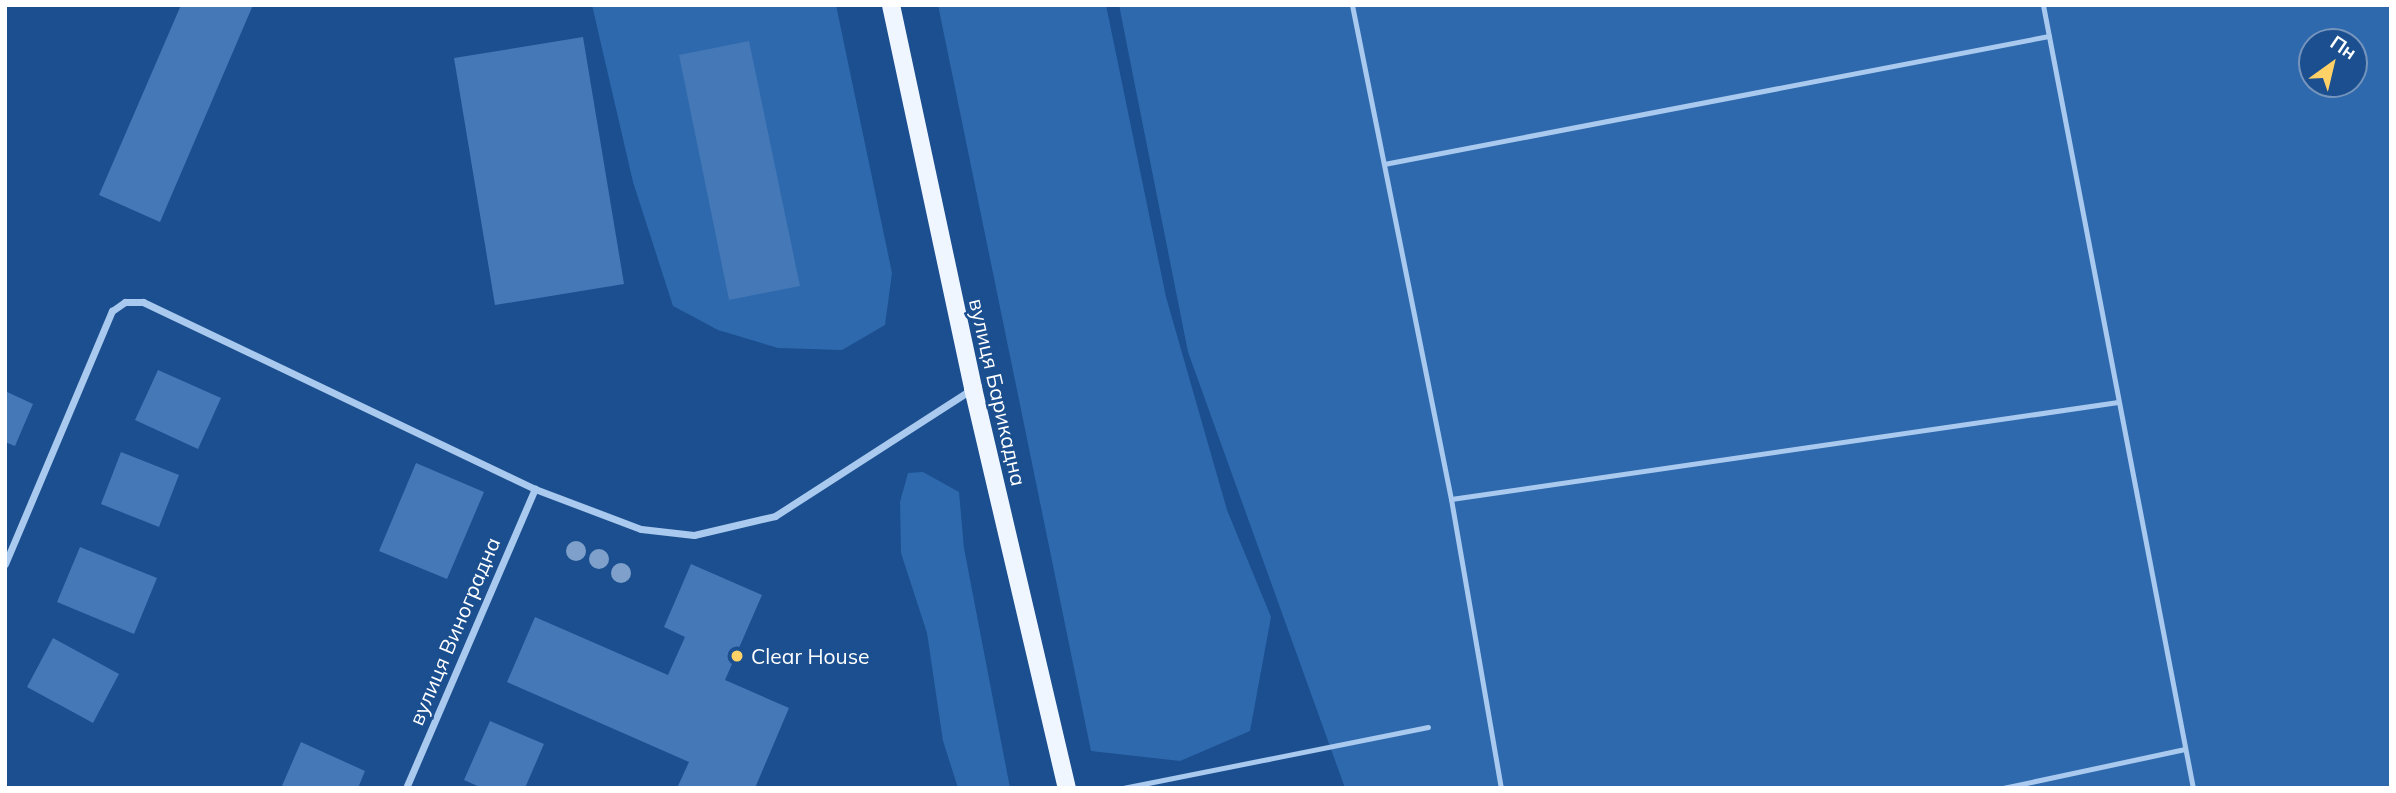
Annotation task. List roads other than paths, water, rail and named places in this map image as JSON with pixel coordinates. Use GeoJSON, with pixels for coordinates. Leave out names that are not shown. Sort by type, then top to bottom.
{"type":"FeatureCollection","features":[{"type":"Feature","properties":{"kind":"main road","name":"вулиця Барикадна"},"geometry":{"type":"LineString","coordinates":[[891,5],[973,388],[1067,788]]}},
{"type":"Feature","properties":{"kind":"street"},"geometry":{"type":"LineString","coordinates":[[5,564],[112,311],[125,302],[144,302],[535,489],[641,529],[694,535],[742,526],[775,516],[973,388]]}},
{"type":"Feature","properties":{"kind":"street","name":"вулиця Виноградна"},"geometry":{"type":"LineString","coordinates":[[406,788],[535,489]]}},
{"type":"Feature","properties":{"kind":"lane"},"geometry":{"type":"LineString","coordinates":[[1352,5],[1451,499],[1501,788]]}},
{"type":"Feature","properties":{"kind":"lane"},"geometry":{"type":"LineString","coordinates":[[2043,5],[2193,788]]}},
{"type":"Feature","properties":{"kind":"lane"},"geometry":{"type":"LineString","coordinates":[[1384,164],[2049,36]]}},
{"type":"Feature","properties":{"kind":"lane"},"geometry":{"type":"LineString","coordinates":[[1451,499],[2118,402]]}},
{"type":"Feature","properties":{"kind":"lane"},"geometry":{"type":"LineString","coordinates":[[1124,788],[1428,726]]}},
{"type":"Feature","properties":{"kind":"lane"},"geometry":{"type":"LineString","coordinates":[[2003,788],[2185,749]]}},
{"type":"Feature","properties":{"kind":"place","name":"Clear House"},"geometry":{"type":"Point","coordinates":[737,656]}}]}
